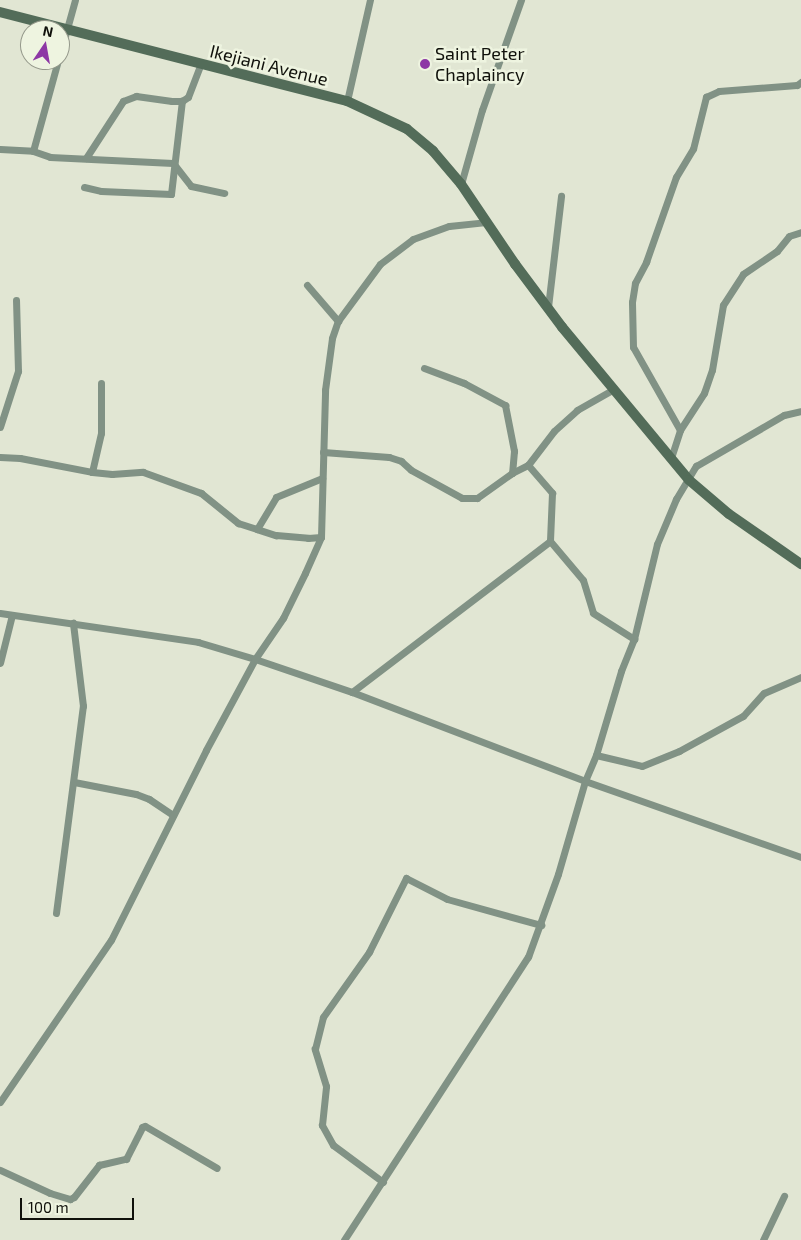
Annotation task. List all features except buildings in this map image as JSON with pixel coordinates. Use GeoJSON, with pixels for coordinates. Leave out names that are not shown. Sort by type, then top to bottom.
{"type":"FeatureCollection","features":[{"type":"Feature","properties":{"kind":"street"},"geometry":{"type":"LineString","coordinates":[[69,20],[75,0]]}},
{"type":"Feature","properties":{"kind":"street"},"geometry":{"type":"LineString","coordinates":[[347,102],[370,0]]}},
{"type":"Feature","properties":{"kind":"street"},"geometry":{"type":"LineString","coordinates":[[461,184],[494,75],[521,0]]}},
{"type":"Feature","properties":{"kind":"street","name":"Ikejiani Avenue"},"geometry":{"type":"LineString","coordinates":[[0,12],[32,20]]}},
{"type":"Feature","properties":{"kind":"street","name":"Ikejiani Avenue"},"geometry":{"type":"LineString","coordinates":[[70,30],[347,102],[407,129],[433,151],[461,184],[548,308],[689,480],[730,514],[801,564]]}},
{"type":"Feature","properties":{"kind":"street"},"geometry":{"type":"LineString","coordinates":[[86,158],[123,101],[136,96],[172,101],[182,100],[188,97],[200,64]]}},
{"type":"Feature","properties":{"kind":"street"},"geometry":{"type":"LineString","coordinates":[[33,151],[55,70]]}},
{"type":"Feature","properties":{"kind":"street"},"geometry":{"type":"LineString","coordinates":[[680,430],[633,347],[632,302],[635,283],[649,254],[676,177],[693,149],[706,96],[719,91],[797,85],[801,82]]}},
{"type":"Feature","properties":{"kind":"street"},"geometry":{"type":"LineString","coordinates":[[84,187],[102,191],[171,194],[173,163],[182,100]]}},
{"type":"Feature","properties":{"kind":"street"},"geometry":{"type":"LineString","coordinates":[[0,149],[33,151],[50,157],[173,163],[192,186],[224,193]]}},
{"type":"Feature","properties":{"kind":"street"},"geometry":{"type":"LineString","coordinates":[[548,308],[561,196]]}},
{"type":"Feature","properties":{"kind":"street"},"geometry":{"type":"LineString","coordinates":[[0,1102],[111,940],[173,815],[256,659],[283,618],[321,537],[325,390],[332,338],[338,321],[380,264],[413,239],[449,226],[486,222]]}},
{"type":"Feature","properties":{"kind":"street"},"geometry":{"type":"LineString","coordinates":[[671,458],[680,430],[704,393],[712,370],[724,305],[743,274],[777,251],[789,236],[801,232]]}},
{"type":"Feature","properties":{"kind":"street"},"geometry":{"type":"LineString","coordinates":[[306,285],[338,321]]}},
{"type":"Feature","properties":{"kind":"street"},"geometry":{"type":"LineString","coordinates":[[0,427],[18,371],[16,300]]}},
{"type":"Feature","properties":{"kind":"street"},"geometry":{"type":"LineString","coordinates":[[424,368],[464,383],[505,406],[514,451],[512,473]]}},
{"type":"Feature","properties":{"kind":"street"},"geometry":{"type":"LineString","coordinates":[[92,472],[101,433],[101,383]]}},
{"type":"Feature","properties":{"kind":"street"},"geometry":{"type":"LineString","coordinates":[[323,452],[381,456],[401,461],[411,470],[462,498],[477,498],[512,473],[528,465],[554,431],[577,410],[614,389]]}},
{"type":"Feature","properties":{"kind":"street"},"geometry":{"type":"LineString","coordinates":[[344,1240],[528,957],[558,874],[585,781],[596,755],[634,639],[657,544],[676,498],[696,466],[784,415],[801,411]]}},
{"type":"Feature","properties":{"kind":"street"},"geometry":{"type":"LineString","coordinates":[[0,457],[20,458],[92,472],[112,474],[142,472],[201,493],[238,523],[276,535],[308,538],[321,537]]}},
{"type":"Feature","properties":{"kind":"street"},"geometry":{"type":"LineString","coordinates":[[528,465],[552,493],[550,541],[583,580],[594,613],[634,639]]}},
{"type":"Feature","properties":{"kind":"street"},"geometry":{"type":"LineString","coordinates":[[257,529],[276,497],[322,478]]}},
{"type":"Feature","properties":{"kind":"street"},"geometry":{"type":"LineString","coordinates":[[352,692],[550,541]]}},
{"type":"Feature","properties":{"kind":"street"},"geometry":{"type":"LineString","coordinates":[[0,613],[198,642],[256,659],[352,692],[585,781],[801,857]]}},
{"type":"Feature","properties":{"kind":"street"},"geometry":{"type":"LineString","coordinates":[[0,663],[12,615]]}},
{"type":"Feature","properties":{"kind":"street"},"geometry":{"type":"LineString","coordinates":[[56,913],[83,706],[73,623]]}},
{"type":"Feature","properties":{"kind":"street"},"geometry":{"type":"LineString","coordinates":[[596,755],[642,766],[679,751],[743,716],[764,693],[801,677]]}},
{"type":"Feature","properties":{"kind":"street"},"geometry":{"type":"LineString","coordinates":[[74,782],[136,794],[149,799],[173,815]]}},
{"type":"Feature","properties":{"kind":"street"},"geometry":{"type":"LineString","coordinates":[[383,1182],[333,1145],[322,1125],[326,1086],[315,1049],[323,1017],[369,952],[406,878],[447,899],[541,925]]}},
{"type":"Feature","properties":{"kind":"street"},"geometry":{"type":"LineString","coordinates":[[0,1170],[50,1194],[70,1199],[99,1165],[126,1159],[145,1126],[217,1168]]}},
{"type":"Feature","properties":{"kind":"street"},"geometry":{"type":"LineString","coordinates":[[763,1240],[784,1196]]}},
{"type":"Feature","properties":{"kind":"place","name":"Saint Peter Chaplaincy"},"geometry":{"type":"Point","coordinates":[425,64]}}]}
